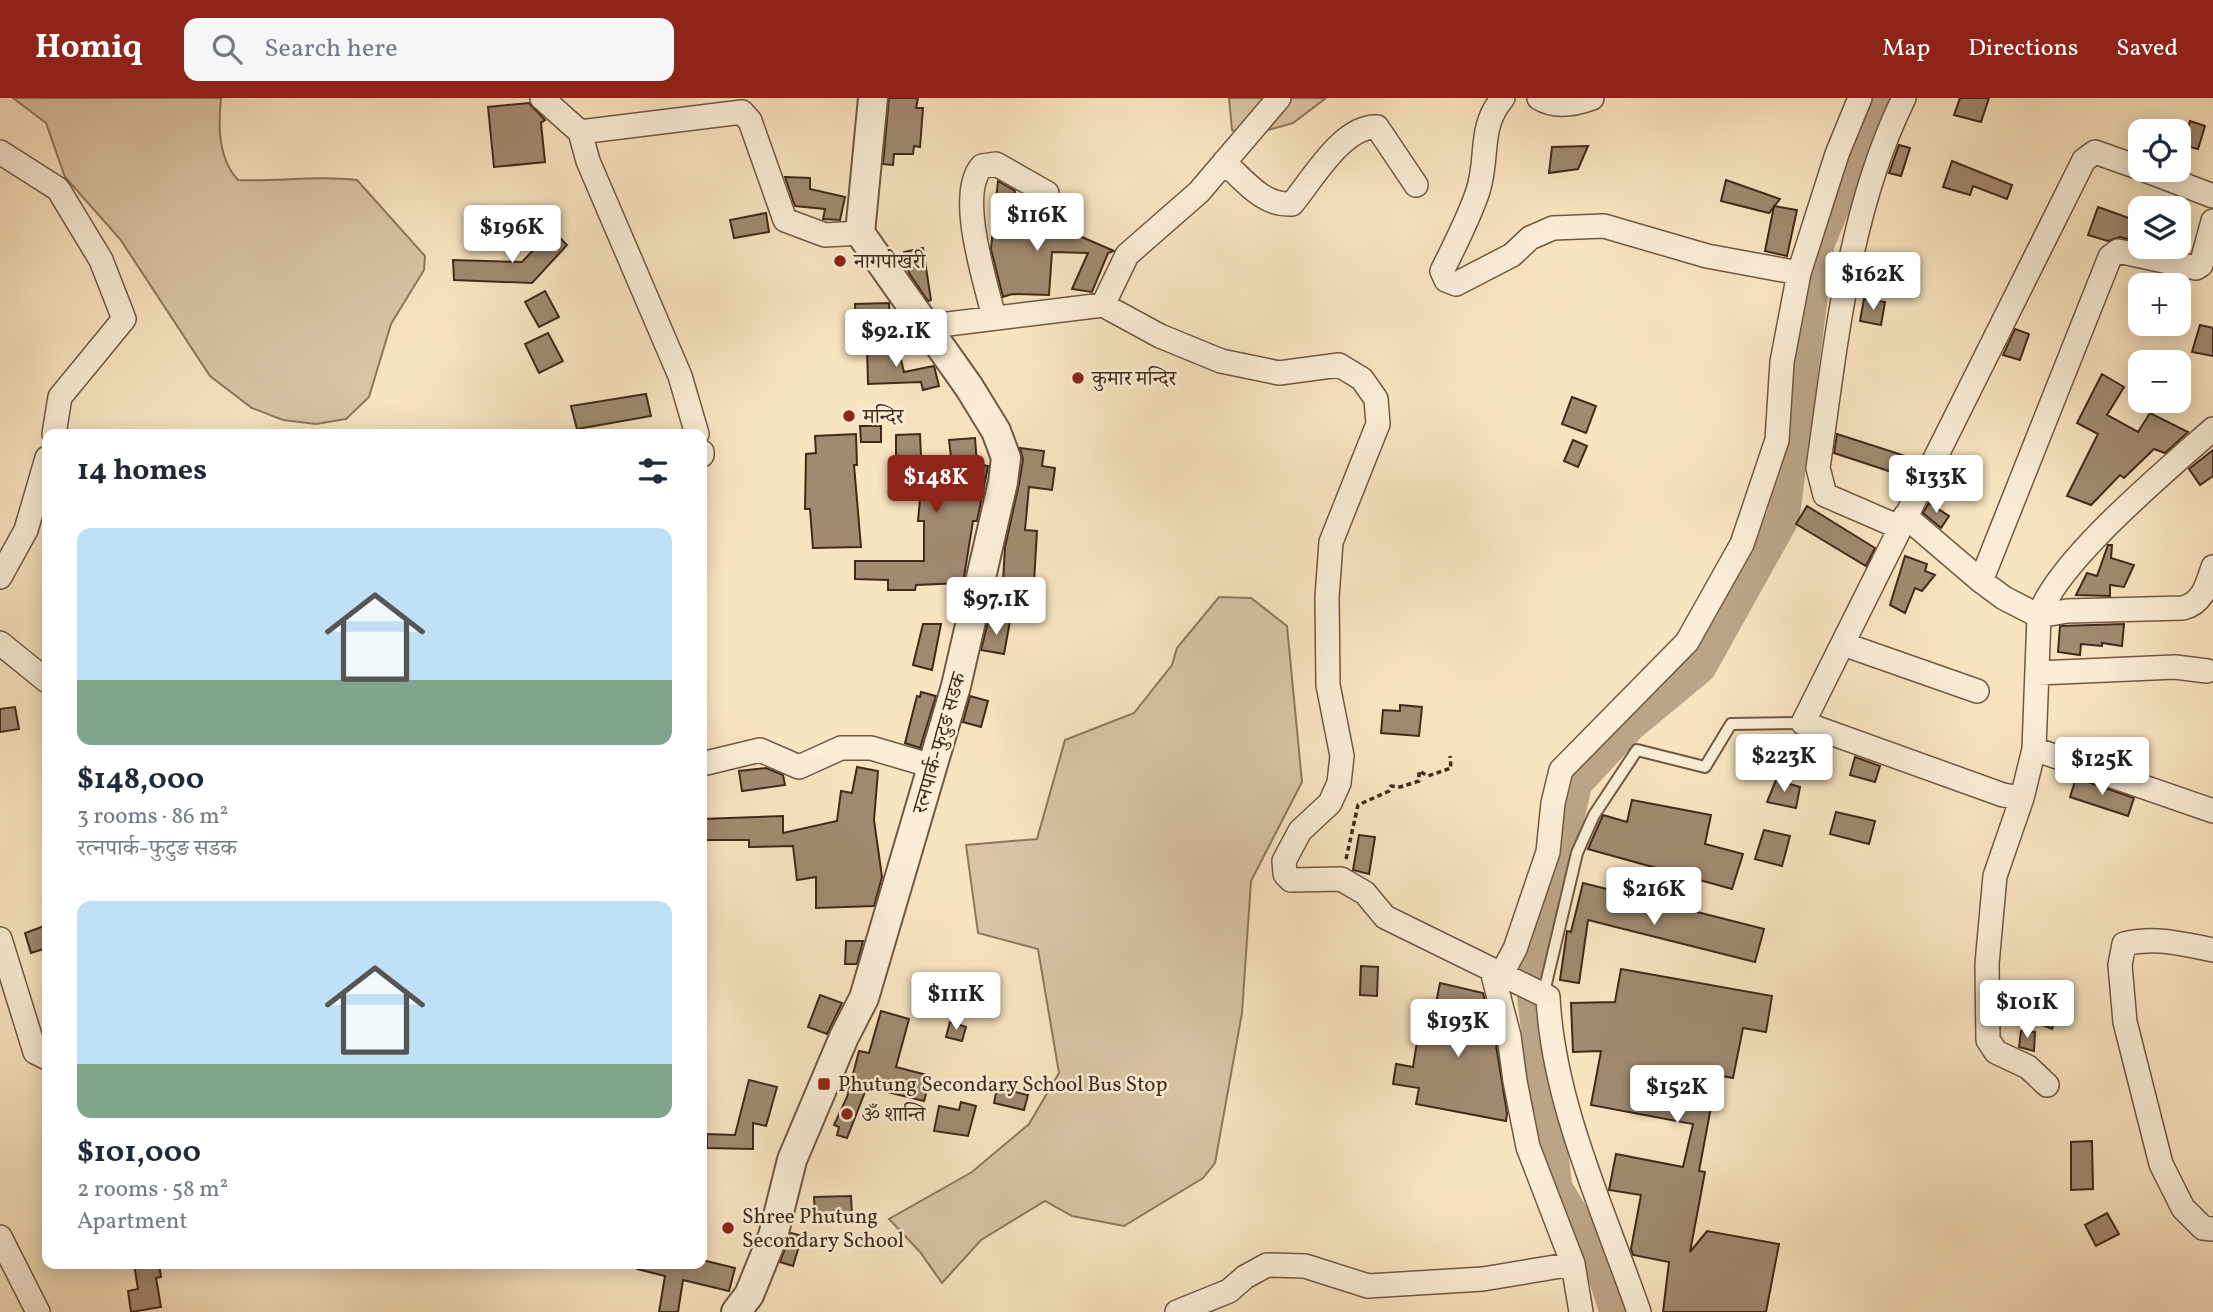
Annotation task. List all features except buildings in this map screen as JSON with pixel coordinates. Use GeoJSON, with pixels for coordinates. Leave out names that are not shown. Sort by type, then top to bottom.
{"type":"FeatureCollection","features":[{"type":"Feature","properties":{"kind":"street"},"geometry":{"type":"LineString","coordinates":[[542,98],[580,132],[588,162],[680,376],[696,429]]}},
{"type":"Feature","properties":{"kind":"street"},"geometry":{"type":"LineString","coordinates":[[580,132],[742,112],[750,121],[786,220],[825,235],[860,233],[873,98]]}},
{"type":"Feature","properties":{"kind":"street"},"geometry":{"type":"LineString","coordinates":[[1103,305],[1127,255],[1199,192],[1279,98]]}},
{"type":"Feature","properties":{"kind":"street"},"geometry":{"type":"LineString","coordinates":[[1503,98],[1485,127],[1486,160],[1477,192],[1442,271],[1446,280],[1456,284],[1477,274],[1512,255],[1530,238],[1553,228],[1604,226],[1707,256],[1799,273]]}},
{"type":"Feature","properties":{"kind":"street"},"geometry":{"type":"LineString","coordinates":[[1539,98],[1566,104],[1592,98]]}},
{"type":"Feature","properties":{"kind":"street"},"geometry":{"type":"LineString","coordinates":[[1581,1312],[1573,1264],[1528,1147],[1514,1081],[1497,972],[1515,949],[1548,852],[1553,803],[1561,770],[1687,642],[1742,544],[1777,440],[1782,362],[1799,273],[1837,155],[1860,98]]}},
{"type":"Feature","properties":{"kind":"street"},"geometry":{"type":"LineString","coordinates":[[1904,98],[1877,160],[1851,261],[1818,468],[1825,495],[1902,522],[1981,581],[2039,615],[2194,605],[2213,567]]}},
{"type":"Feature","properties":{"kind":"street"},"geometry":{"type":"LineString","coordinates":[[1224,162],[1267,201],[1278,205],[1292,204],[1346,137],[1363,126],[1377,127],[1416,185]]}},
{"type":"Feature","properties":{"kind":"street"},"geometry":{"type":"LineString","coordinates":[[0,152],[58,189],[101,260],[124,319],[60,397],[55,429]]}},
{"type":"Feature","properties":{"kind":"street"},"geometry":{"type":"LineString","coordinates":[[2022,798],[2003,795],[1803,723],[2084,160],[2095,152],[2128,164]]}},
{"type":"Feature","properties":{"kind":"street"},"geometry":{"type":"LineString","coordinates":[[994,318],[972,217],[977,172],[982,166],[996,164],[1047,192]]}},
{"type":"Feature","properties":{"kind":"street"},"geometry":{"type":"LineString","coordinates":[[2177,182],[2213,196]]}},
{"type":"Feature","properties":{"kind":"street"},"geometry":{"type":"LineString","coordinates":[[1981,581],[2110,257],[2118,251],[2196,268],[2201,265],[2213,221]]}},
{"type":"Feature","properties":{"kind":"street","name":"रत्नपार्क-फुटुङ सडक"},"geometry":{"type":"LineString","coordinates":[[736,1312],[749,1295],[783,1206],[792,1160],[864,998],[963,657],[1006,458],[996,431],[969,387],[860,233]]}},
{"type":"Feature","properties":{"kind":"street"},"geometry":{"type":"LineString","coordinates":[[924,327],[1103,305],[1160,336],[1221,361],[1279,373],[1339,366],[1362,379],[1376,399],[1378,424],[1331,542],[1327,597],[1328,685],[1342,756],[1339,783],[1330,803],[1300,831],[1284,861],[1285,874],[1291,880],[1341,879],[1364,893],[1385,917],[1548,997],[1550,1040],[1567,1104],[1639,1312]]}},
{"type":"Feature","properties":{"kind":"street"},"geometry":{"type":"LineString","coordinates":[[2047,1085],[2028,1067],[1996,1052],[1988,1040],[1987,964],[1995,876],[2022,798],[2034,748],[2039,615],[2053,585],[2077,557],[2213,429]]}},
{"type":"Feature","properties":{"kind":"street"},"geometry":{"type":"LineString","coordinates":[[0,577],[26,530],[42,475]]}},
{"type":"Feature","properties":{"kind":"street"},"geometry":{"type":"LineString","coordinates":[[0,643],[42,677]]}},
{"type":"Feature","properties":{"kind":"street"},"geometry":{"type":"LineString","coordinates":[[1843,643],[1976,691]]}},
{"type":"Feature","properties":{"kind":"street"},"geometry":{"type":"LineString","coordinates":[[2038,673],[2175,667],[2207,671]]}},
{"type":"Feature","properties":{"kind":"street"},"geometry":{"type":"LineString","coordinates":[[707,763],[760,750],[799,767],[841,748],[872,748],[932,766]]}},
{"type":"Feature","properties":{"kind":"street"},"geometry":{"type":"LineString","coordinates":[[2034,748],[2212,808]]}},
{"type":"Feature","properties":{"kind":"street"},"geometry":{"type":"LineString","coordinates":[[0,939],[36,1052],[42,1055]]}},
{"type":"Feature","properties":{"kind":"street"},"geometry":{"type":"LineString","coordinates":[[2210,1234],[2183,1208],[2161,1164],[2125,1022],[2120,965],[2124,944],[2138,940],[2159,939],[2213,950]]}},
{"type":"Feature","properties":{"kind":"street"},"geometry":{"type":"LineString","coordinates":[[0,1237],[38,1312]]}},
{"type":"Feature","properties":{"kind":"street"},"geometry":{"type":"LineString","coordinates":[[1177,1312],[1230,1302],[1245,1277],[1266,1265],[1304,1266],[1368,1286],[1483,1279],[1573,1264]]}},
{"type":"Feature","properties":{"kind":"lane"},"geometry":{"type":"LineString","coordinates":[[1539,991],[1577,853],[1594,816],[1637,750],[1705,767],[1731,724],[1803,723]]}},
{"type":"Feature","properties":{"kind":"path"},"geometry":{"type":"LineString","coordinates":[[1341,879],[1358,805],[1389,791],[1391,786],[1400,787],[1419,781],[1419,771],[1428,776],[1451,768],[1450,757]]}},
{"type":"Feature","properties":{"kind":"shaded area"},"geometry":{"type":"Polygon","coordinates":[[[13,98],[221,98],[220,131],[223,152],[231,172],[238,180],[357,180],[425,256],[424,270],[391,324],[369,397],[346,419],[316,424],[283,420],[252,408],[210,376],[120,239],[65,177],[46,123],[13,98]]]}},
{"type":"Feature","properties":{"kind":"shaded area"},"geometry":{"type":"Polygon","coordinates":[[[1229,98],[1326,98],[1293,123],[1247,136],[1232,130],[1229,98]]]}},
{"type":"Feature","properties":{"kind":"shaded area"},"geometry":{"type":"Polygon","coordinates":[[[1219,597],[1251,598],[1287,626],[1302,782],[1251,881],[1242,1013],[1215,1163],[1203,1178],[1124,1226],[1072,1216],[1045,1201],[981,1240],[942,1283],[920,1252],[889,1219],[972,1172],[1029,1124],[1059,1073],[1038,949],[978,933],[966,845],[1037,839],[1065,740],[1134,713],[1172,665],[1177,648],[1219,597]]]}},
{"type":"Feature","properties":{"kind":"waterway"},"geometry":{"type":"LineString","coordinates":[[1616,1312],[1600,1261],[1556,1188],[1531,975],[1576,783],[1630,725],[1700,667],[1783,518],[1818,244],[1878,98]]}},
{"type":"Feature","properties":{"kind":"place","name":"नागपोखरी"},"geometry":{"type":"Point","coordinates":[840,261]}},
{"type":"Feature","properties":{"kind":"place","name":"कुमार मन्दिर"},"geometry":{"type":"Point","coordinates":[1078,378]}},
{"type":"Feature","properties":{"kind":"place","name":"मन्दिर"},"geometry":{"type":"Point","coordinates":[849,416]}},
{"type":"Feature","properties":{"kind":"place","name":"Phutung Secondary School Bus Stop"},"geometry":{"type":"Point","coordinates":[824,1084]}},
{"type":"Feature","properties":{"kind":"place","name":"ॐ शान्ति"},"geometry":{"type":"Point","coordinates":[847,1114]}},
{"type":"Feature","properties":{"kind":"place","name":"Shree Phutung Secondary School"},"geometry":{"type":"Point","coordinates":[728,1228]}}]}
